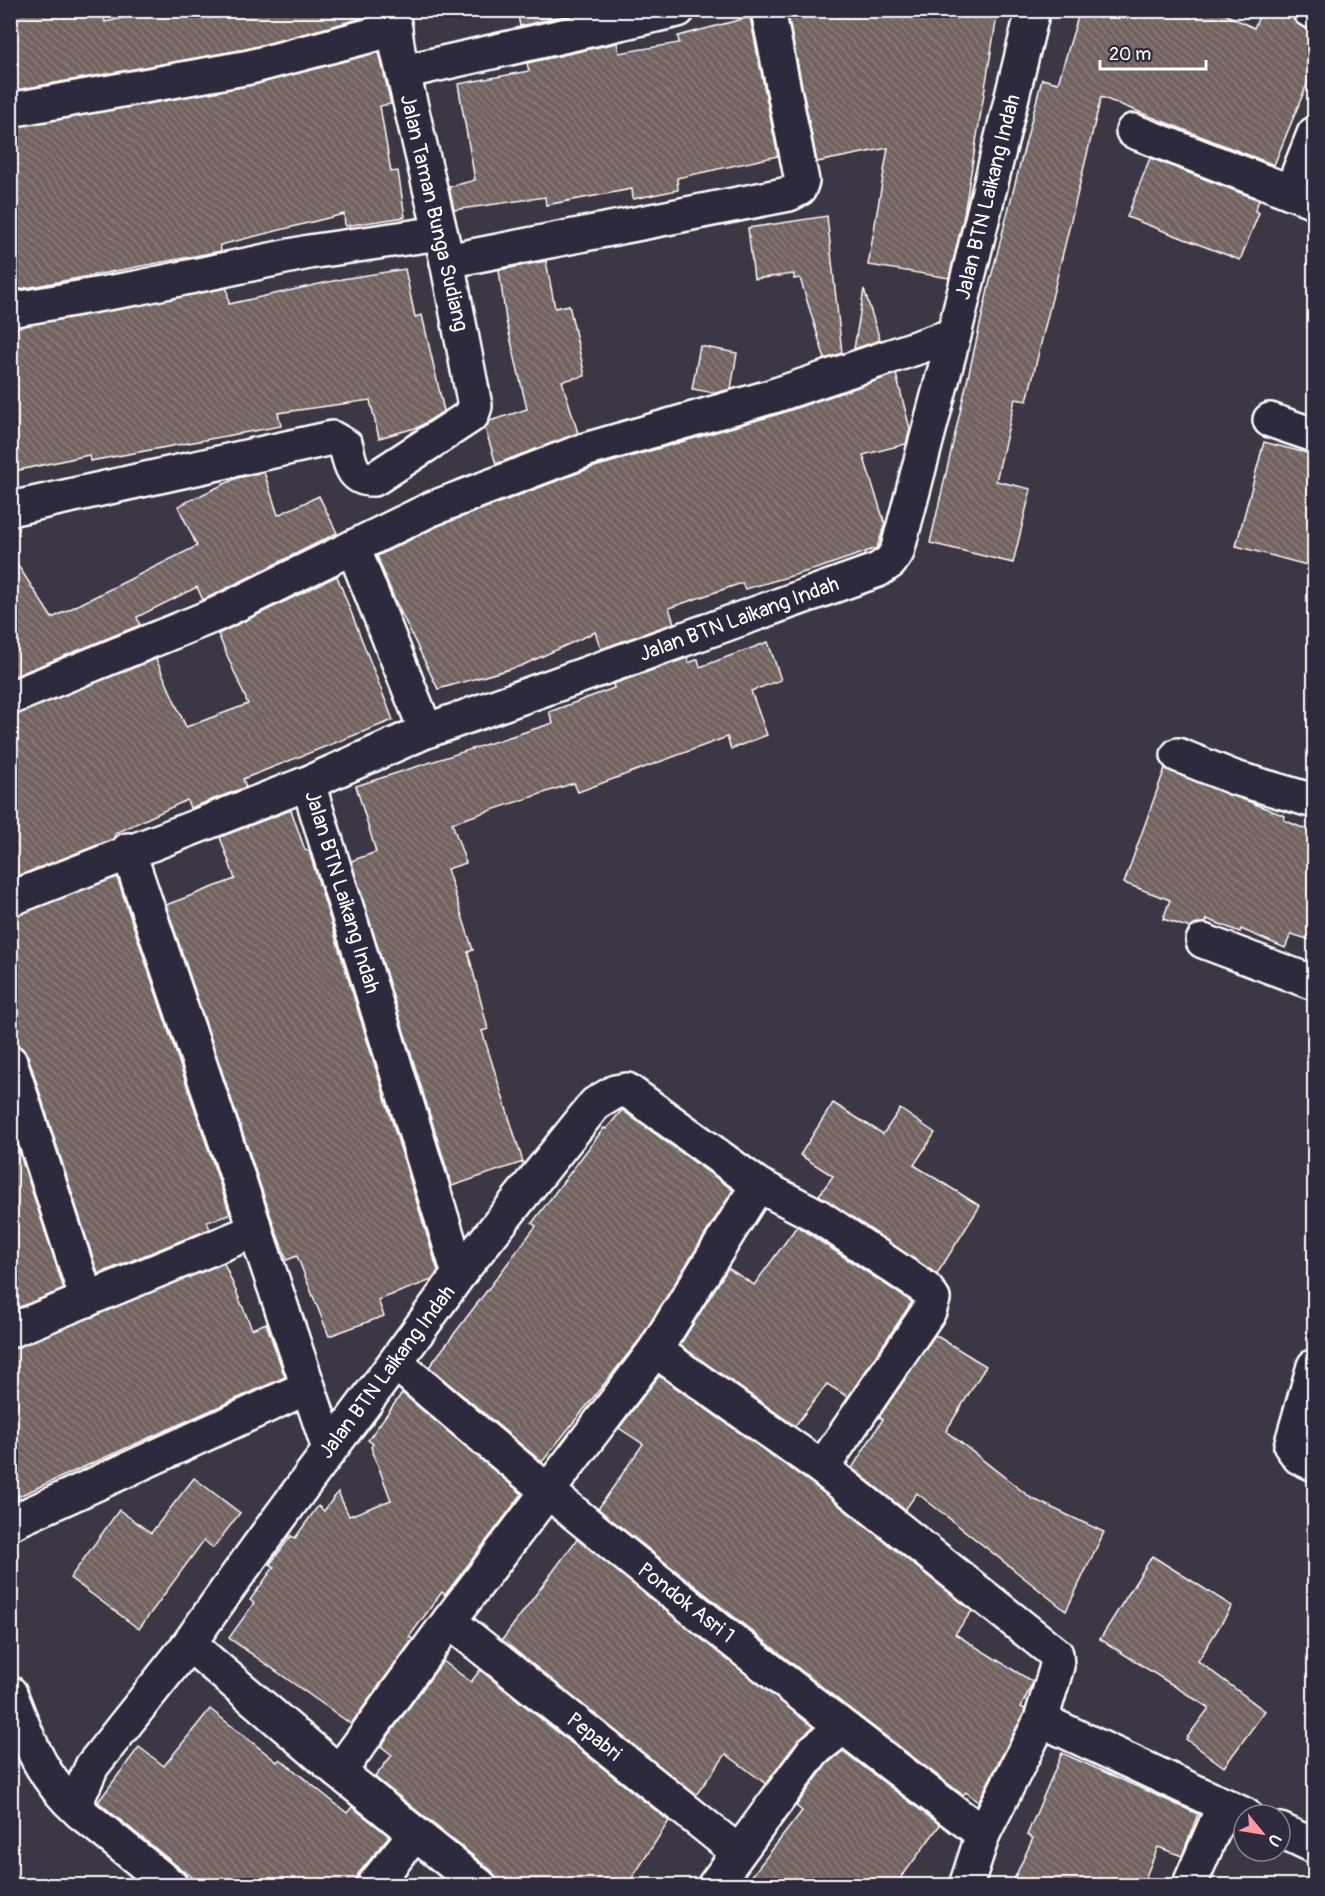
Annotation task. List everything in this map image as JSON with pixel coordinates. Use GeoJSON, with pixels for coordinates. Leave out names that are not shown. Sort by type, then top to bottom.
{"type":"FeatureCollection","features":[{"type":"Feature","properties":{"kind":"street"},"geometry":{"type":"LineString","coordinates":[[403,72],[678,10]]}},
{"type":"Feature","properties":{"kind":"street"},"geometry":{"type":"LineString","coordinates":[[10,310],[136,288],[309,252],[443,247],[789,194],[799,189],[802,181],[768,10]]}},
{"type":"Feature","properties":{"kind":"street","name":"Jalan BTN Laikang Indah"},"geometry":{"type":"LineString","coordinates":[[80,1812],[78,1798],[92,1766],[189,1644],[329,1449],[396,1363],[459,1274],[308,783],[426,731],[878,570],[890,562],[897,552],[954,335],[1033,10]]}},
{"type":"Feature","properties":{"kind":"street"},"geometry":{"type":"LineString","coordinates":[[1310,10],[1314,12]]}},
{"type":"Feature","properties":{"kind":"street"},"geometry":{"type":"LineString","coordinates":[[10,110],[250,68],[393,20]]}},
{"type":"Feature","properties":{"kind":"street","name":"Jalan Taman Bunga Sudiang"},"geometry":{"type":"LineString","coordinates":[[10,509],[333,438],[346,446],[351,469],[360,478],[374,479],[472,415],[475,406],[393,20]]}},
{"type":"Feature","properties":{"kind":"street"},"geometry":{"type":"LineString","coordinates":[[1133,131],[1303,196],[1314,134]]}},
{"type":"Feature","properties":{"kind":"street"},"geometry":{"type":"LineString","coordinates":[[10,698],[217,614],[430,508],[585,450],[773,396],[954,335]]}},
{"type":"Feature","properties":{"kind":"street"},"geometry":{"type":"LineString","coordinates":[[1270,420],[1314,435]]}},
{"type":"Feature","properties":{"kind":"street"},"geometry":{"type":"LineString","coordinates":[[353,547],[426,731]]}},
{"type":"Feature","properties":{"kind":"street"},"geometry":{"type":"LineString","coordinates":[[1178,755],[1235,778],[1314,801]]}},
{"type":"Feature","properties":{"kind":"street"},"geometry":{"type":"LineString","coordinates":[[10,899],[128,850],[308,783]]}},
{"type":"Feature","properties":{"kind":"street"},"geometry":{"type":"LineString","coordinates":[[128,850],[329,1449]]}},
{"type":"Feature","properties":{"kind":"street"},"geometry":{"type":"LineString","coordinates":[[1203,941],[1314,983]]}},
{"type":"Feature","properties":{"kind":"street"},"geometry":{"type":"LineString","coordinates":[[10,1062],[87,1300]]}},
{"type":"Feature","properties":{"kind":"street"},"geometry":{"type":"LineString","coordinates":[[459,1274],[595,1104],[615,1092],[627,1090],[758,1185],[818,1216],[926,1289],[933,1299],[929,1311],[822,1468]]}},
{"type":"Feature","properties":{"kind":"street"},"geometry":{"type":"LineString","coordinates":[[339,1772],[449,1621],[655,1350],[758,1185]]}},
{"type":"Feature","properties":{"kind":"street"},"geometry":{"type":"LineString","coordinates":[[10,1331],[256,1230]]}},
{"type":"Feature","properties":{"kind":"street"},"geometry":{"type":"LineString","coordinates":[[655,1350],[822,1468],[1056,1654],[1057,1666],[1041,1720],[983,1834],[966,1886]]}},
{"type":"Feature","properties":{"kind":"street","name":"Pondok Asri 1"},"geometry":{"type":"LineString","coordinates":[[396,1363],[547,1493],[842,1728],[983,1834]]}},
{"type":"Feature","properties":{"kind":"street"},"geometry":{"type":"LineString","coordinates":[[1314,1366],[1291,1446],[1299,1457],[1314,1464]]}},
{"type":"Feature","properties":{"kind":"street"},"geometry":{"type":"LineString","coordinates":[[10,1523],[308,1387]]}},
{"type":"Feature","properties":{"kind":"street","name":"Pepabri"},"geometry":{"type":"LineString","coordinates":[[449,1621],[738,1852]]}},
{"type":"Feature","properties":{"kind":"street"},"geometry":{"type":"LineString","coordinates":[[189,1644],[339,1772],[480,1886]]}},
{"type":"Feature","properties":{"kind":"street"},"geometry":{"type":"LineString","coordinates":[[10,1693],[34,1756],[56,1788],[80,1812],[171,1886]]}},
{"type":"Feature","properties":{"kind":"street"},"geometry":{"type":"LineString","coordinates":[[1041,1720],[1232,1809]]}},
{"type":"Feature","properties":{"kind":"street"},"geometry":{"type":"LineString","coordinates":[[714,1886],[813,1751],[842,1728]]}},
{"type":"Feature","properties":{"kind":"street"},"geometry":{"type":"LineString","coordinates":[[1189,1886],[1232,1813]]}},
{"type":"Feature","properties":{"kind":"street"},"geometry":{"type":"LineString","coordinates":[[373,1886],[415,1834]]}},
{"type":"Feature","properties":{"kind":"street"},"geometry":{"type":"LineString","coordinates":[[1292,1836],[1314,1846]]}},
{"type":"Feature","properties":{"kind":"building"},"geometry":{"type":"Polygon","coordinates":[[[10,10],[103,10],[105,22],[157,10],[374,10],[374,15],[246,49],[10,91],[10,10]]]}},
{"type":"Feature","properties":{"kind":"building"},"geometry":{"type":"Polygon","coordinates":[[[517,10],[591,10],[520,26],[517,10]]]}},
{"type":"Feature","properties":{"kind":"building"},"geometry":{"type":"Polygon","coordinates":[[[787,10],[998,10],[963,220],[949,278],[868,265],[888,148],[817,162],[787,10]]]}},
{"type":"Feature","properties":{"kind":"building"},"geometry":{"type":"Polygon","coordinates":[[[1080,10],[1216,10],[1254,28],[1262,10],[1281,10],[1292,16],[1302,27],[1314,30],[1314,67],[1274,165],[1101,97],[1027,401],[1015,399],[996,481],[1031,489],[1013,563],[930,543],[990,281],[1042,79],[1058,83],[1080,10]]]}},
{"type":"Feature","properties":{"kind":"building"},"geometry":{"type":"Polygon","coordinates":[[[750,17],[778,156],[677,178],[678,190],[633,199],[632,189],[546,205],[545,197],[454,210],[449,187],[475,180],[458,84],[529,71],[527,63],[617,43],[619,53],[679,43],[678,36],[750,17]]]}},
{"type":"Feature","properties":{"kind":"building"},"geometry":{"type":"Polygon","coordinates":[[[379,52],[391,104],[380,106],[391,172],[398,171],[405,217],[345,226],[344,214],[220,245],[221,251],[10,291],[10,128],[253,85],[379,52]]]}},
{"type":"Feature","properties":{"kind":"building"},"geometry":{"type":"Polygon","coordinates":[[[1150,158],[1259,200],[1255,211],[1259,213],[1240,260],[1127,217],[1150,158]]]}},
{"type":"Feature","properties":{"kind":"building"},"geometry":{"type":"Polygon","coordinates":[[[827,216],[842,353],[825,359],[800,278],[794,279],[794,274],[754,279],[748,228],[827,216]]]}},
{"type":"Feature","properties":{"kind":"building"},"geometry":{"type":"Polygon","coordinates":[[[546,261],[555,308],[569,305],[585,376],[562,381],[578,433],[496,464],[485,428],[490,421],[527,409],[506,320],[499,270],[546,261]]]}},
{"type":"Feature","properties":{"kind":"building"},"geometry":{"type":"Polygon","coordinates":[[[405,269],[415,317],[422,315],[444,411],[419,427],[379,438],[370,400],[278,413],[281,426],[90,461],[89,455],[10,472],[10,328],[227,288],[229,304],[342,279],[405,269]]]}},
{"type":"Feature","properties":{"kind":"building"},"geometry":{"type":"Polygon","coordinates":[[[864,289],[880,340],[854,349],[864,289]]]}},
{"type":"Feature","properties":{"kind":"building"},"geometry":{"type":"Polygon","coordinates":[[[700,346],[737,353],[731,389],[715,393],[692,389],[700,346]]]}},
{"type":"Feature","properties":{"kind":"building"},"geometry":{"type":"Polygon","coordinates":[[[896,374],[910,429],[906,444],[863,455],[885,524],[877,548],[819,568],[745,589],[742,583],[669,608],[674,623],[601,649],[595,632],[521,666],[438,689],[394,598],[377,556],[438,526],[591,468],[779,414],[896,374]]]}},
{"type":"Feature","properties":{"kind":"building"},"geometry":{"type":"Polygon","coordinates":[[[1264,442],[1314,455],[1314,567],[1236,546],[1264,442]]]}},
{"type":"Feature","properties":{"kind":"building"},"geometry":{"type":"Polygon","coordinates":[[[264,472],[278,515],[319,496],[337,533],[203,600],[197,587],[137,617],[140,625],[10,678],[10,553],[52,618],[197,546],[178,506],[237,478],[264,472]]]}},
{"type":"Feature","properties":{"kind":"building"},"geometry":{"type":"Polygon","coordinates":[[[337,576],[393,720],[243,779],[246,787],[190,808],[187,800],[116,833],[113,839],[10,879],[10,716],[156,659],[186,727],[248,704],[218,634],[337,576]]]}},
{"type":"Feature","properties":{"kind":"building"},"geometry":{"type":"Polygon","coordinates":[[[768,642],[781,680],[751,691],[767,735],[731,749],[727,737],[578,792],[574,783],[452,823],[466,863],[447,869],[473,950],[468,952],[488,1029],[482,1031],[523,1162],[452,1186],[351,861],[376,852],[356,786],[553,723],[549,712],[614,688],[613,684],[687,658],[689,663],[698,659],[700,667],[768,642]]]}},
{"type":"Feature","properties":{"kind":"building"},"geometry":{"type":"Polygon","coordinates":[[[1165,768],[1285,816],[1284,820],[1314,833],[1314,941],[1291,934],[1285,948],[1241,929],[1240,932],[1207,919],[1206,923],[1190,928],[1163,919],[1170,900],[1124,883],[1165,768]]]}},
{"type":"Feature","properties":{"kind":"building"},"geometry":{"type":"Polygon","coordinates":[[[291,810],[305,850],[309,851],[438,1271],[432,1280],[378,1300],[384,1316],[329,1336],[297,1256],[287,1260],[274,1226],[166,905],[235,879],[220,837],[291,810]]]}},
{"type":"Feature","properties":{"kind":"building"},"geometry":{"type":"Polygon","coordinates":[[[117,877],[230,1214],[207,1222],[210,1229],[98,1274],[28,1056],[22,1048],[10,1044],[10,917],[117,877]]]}},
{"type":"Feature","properties":{"kind":"building"},"geometry":{"type":"Polygon","coordinates":[[[833,1103],[883,1134],[900,1109],[935,1133],[914,1165],[980,1206],[937,1274],[819,1195],[833,1176],[800,1155],[833,1103]]]}},
{"type":"Feature","properties":{"kind":"building"},"geometry":{"type":"Polygon","coordinates":[[[622,1110],[733,1190],[640,1339],[542,1462],[429,1367],[536,1226],[532,1223],[604,1128],[606,1129],[622,1110]]]}},
{"type":"Feature","properties":{"kind":"building"},"geometry":{"type":"Polygon","coordinates":[[[10,1124],[64,1289],[10,1311],[10,1124]]]}},
{"type":"Feature","properties":{"kind":"building"},"geometry":{"type":"Polygon","coordinates":[[[797,1226],[912,1302],[848,1397],[827,1384],[795,1426],[680,1345],[728,1268],[754,1285],[797,1226]]]}},
{"type":"Feature","properties":{"kind":"building"},"geometry":{"type":"Polygon","coordinates":[[[224,1263],[252,1329],[266,1323],[285,1377],[10,1500],[10,1349],[224,1263]]]}},
{"type":"Feature","properties":{"kind":"building"},"geometry":{"type":"Polygon","coordinates":[[[935,1335],[986,1366],[946,1431],[1031,1498],[1104,1532],[1066,1611],[917,1493],[905,1510],[852,1468],[883,1419],[879,1417],[935,1335]]]}},
{"type":"Feature","properties":{"kind":"building"},"geometry":{"type":"Polygon","coordinates":[[[659,1376],[811,1483],[972,1611],[955,1634],[1033,1682],[1021,1707],[1025,1709],[1024,1713],[978,1802],[966,1792],[963,1795],[845,1705],[598,1509],[643,1444],[619,1428],[659,1376]]]}},
{"type":"Feature","properties":{"kind":"building"},"geometry":{"type":"Polygon","coordinates":[[[402,1393],[522,1494],[445,1595],[442,1592],[409,1637],[413,1639],[351,1724],[229,1638],[254,1603],[250,1600],[274,1567],[270,1564],[291,1536],[295,1538],[318,1506],[324,1511],[338,1492],[349,1516],[391,1500],[371,1447],[373,1444],[368,1440],[402,1393]]]}},
{"type":"Feature","properties":{"kind":"building"},"geometry":{"type":"Polygon","coordinates":[[[194,1478],[240,1513],[213,1548],[204,1540],[139,1629],[70,1578],[119,1510],[151,1533],[194,1478]]]}},
{"type":"Feature","properties":{"kind":"building"},"geometry":{"type":"Polygon","coordinates":[[[577,1539],[813,1727],[798,1740],[766,1784],[726,1754],[696,1795],[502,1640],[577,1539]]]}},
{"type":"Feature","properties":{"kind":"building"},"geometry":{"type":"Polygon","coordinates":[[[1152,1556],[1232,1606],[1198,1661],[1265,1711],[1224,1767],[1186,1739],[1209,1708],[1100,1639],[1152,1556]]]}},
{"type":"Feature","properties":{"kind":"building"},"geometry":{"type":"Polygon","coordinates":[[[443,1661],[471,1682],[480,1670],[669,1821],[627,1886],[498,1886],[492,1871],[375,1777],[392,1755],[381,1746],[443,1661]]]}},
{"type":"Feature","properties":{"kind":"building"},"geometry":{"type":"Polygon","coordinates":[[[210,1709],[277,1762],[280,1759],[347,1813],[352,1807],[389,1836],[358,1874],[355,1886],[202,1886],[98,1802],[139,1747],[164,1766],[210,1709]]]}},
{"type":"Feature","properties":{"kind":"building"},"geometry":{"type":"Polygon","coordinates":[[[843,1751],[940,1825],[895,1886],[744,1886],[802,1811],[796,1806],[827,1764],[843,1751]]]}},
{"type":"Feature","properties":{"kind":"building"},"geometry":{"type":"Polygon","coordinates":[[[1062,1753],[1198,1814],[1182,1856],[1158,1847],[1142,1886],[1011,1886],[1033,1838],[1027,1835],[1062,1753]]]}}]}
